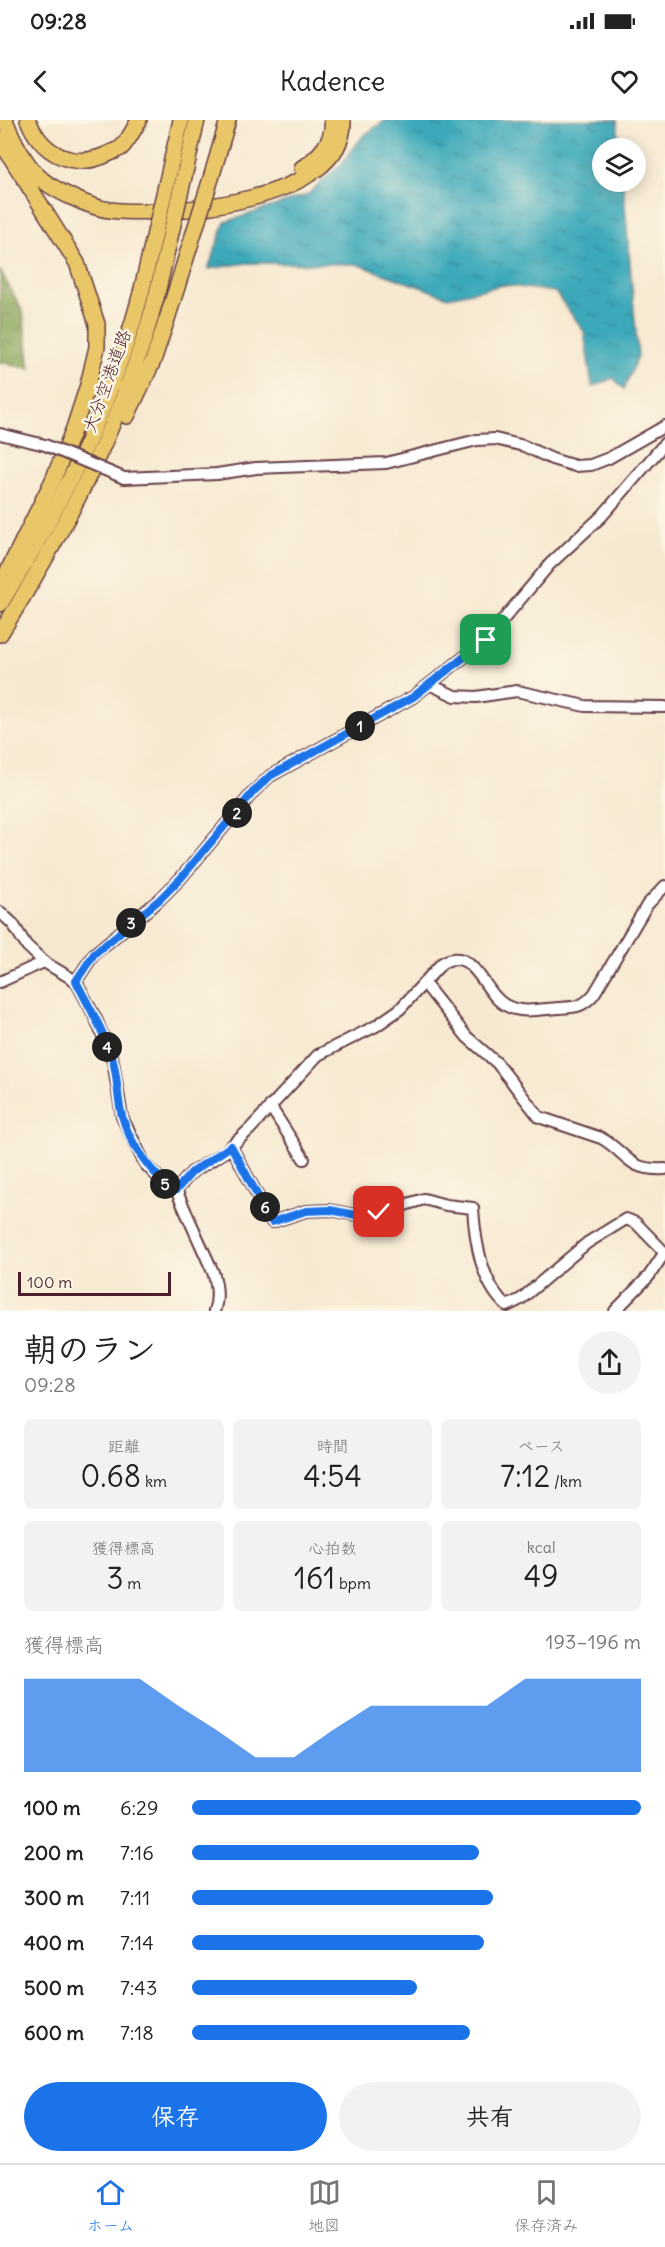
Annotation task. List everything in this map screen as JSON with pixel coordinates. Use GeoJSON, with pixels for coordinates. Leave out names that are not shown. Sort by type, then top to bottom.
{"type":"FeatureCollection","features":[{"type":"Feature","properties":{"kind":"highway"},"geometry":{"type":"LineString","coordinates":[[5,120],[18,150],[38,176],[58,189],[108,210],[151,212],[225,204],[288,186],[315,172],[328,161],[343,131],[343,120]]}},
{"type":"Feature","properties":{"kind":"highway"},"geometry":{"type":"LineString","coordinates":[[14,120],[24,144],[55,177],[76,189],[105,200],[150,205],[234,196],[263,188],[292,175],[313,161],[325,148],[330,136],[332,120]]}},
{"type":"Feature","properties":{"kind":"highway"},"geometry":{"type":"LineString","coordinates":[[28,120],[31,128],[46,147],[61,157],[82,161],[101,157],[120,148],[139,120]]}},
{"type":"Feature","properties":{"kind":"highway","name":"大分空港道路"},"geometry":{"type":"LineString","coordinates":[[178,168],[181,120]]}},
{"type":"Feature","properties":{"kind":"highway","name":"大分空港道路"},"geometry":{"type":"LineString","coordinates":[[0,634],[26,594],[92,473],[126,390],[178,168],[197,120]]}},
{"type":"Feature","properties":{"kind":"highway"},"geometry":{"type":"LineString","coordinates":[[26,594],[92,491],[153,361],[228,120]]}},
{"type":"Feature","properties":{"kind":"highway"},"geometry":{"type":"LineString","coordinates":[[0,140],[77,263],[97,324],[88,386],[74,428],[53,480],[0,587]]}},
{"type":"Feature","properties":{"kind":"highway","name":"大分空港道路"},"geometry":{"type":"LineString","coordinates":[[0,604],[56,511],[113,381],[133,325],[149,296]]}},
{"type":"Feature","properties":{"kind":"street"},"geometry":{"type":"LineString","coordinates":[[0,434],[45,445],[124,478],[217,474],[255,468],[386,463],[477,440],[495,439],[524,446],[552,459],[575,465],[591,465],[649,437],[665,426]]}},
{"type":"Feature","properties":{"kind":"street"},"geometry":{"type":"LineString","coordinates":[[76,981],[94,954],[159,900],[181,878],[254,791],[270,776],[413,697],[486,640],[550,564],[602,516],[665,443]]}},
{"type":"Feature","properties":{"kind":"street"},"geometry":{"type":"LineString","coordinates":[[431,685],[454,696],[476,697],[517,691],[585,706],[665,707]]}},
{"type":"Feature","properties":{"kind":"street"},"geometry":{"type":"LineString","coordinates":[[176,1190],[192,1172],[231,1146],[318,1055],[376,1026],[400,1009],[442,963],[451,958],[461,958],[473,967],[505,1006],[518,1010],[577,1007],[586,1004],[647,905],[665,886]]}},
{"type":"Feature","properties":{"kind":"street"},"geometry":{"type":"LineString","coordinates":[[0,912],[13,924],[26,945],[44,962],[76,981],[96,1019],[113,1061],[123,1118],[145,1164],[165,1184],[176,1190],[213,1272],[217,1285],[217,1304],[214,1311]]}},
{"type":"Feature","properties":{"kind":"street"},"geometry":{"type":"LineString","coordinates":[[0,982],[44,962]]}},
{"type":"Feature","properties":{"kind":"street"},"geometry":{"type":"LineString","coordinates":[[424,983],[467,1037],[497,1063],[539,1117],[601,1138],[633,1165],[665,1168]]}},
{"type":"Feature","properties":{"kind":"street"},"geometry":{"type":"LineString","coordinates":[[270,1106],[304,1160]]}},
{"type":"Feature","properties":{"kind":"street"},"geometry":{"type":"LineString","coordinates":[[231,1146],[272,1222],[306,1211],[330,1210],[356,1215],[379,1212],[424,1199],[446,1205],[473,1208],[478,1253],[497,1297],[507,1306],[521,1299],[587,1243],[626,1219],[636,1223],[665,1252],[649,1276],[615,1311]]}},
{"type":"Feature","properties":{"kind":"green space"},"geometry":{"type":"Polygon","coordinates":[[[0,270],[23,312],[30,369],[0,362],[0,270]]]}},
{"type":"Feature","properties":{"kind":"water"},"geometry":{"type":"Polygon","coordinates":[[[386,120],[617,120],[619,138],[592,138],[592,192],[624,192],[638,356],[624,389],[613,378],[592,387],[584,331],[555,292],[504,285],[448,297],[356,264],[247,263],[208,269],[225,222],[307,195],[341,164],[363,136],[386,120]]]}},
{"type":"Feature","properties":{"kind":"route"},"geometry":{"type":"LineString","coordinates":[[379,1212],[356,1215],[330,1210],[306,1211],[272,1222],[231,1146],[192,1172],[176,1190],[165,1184],[145,1164],[123,1118],[113,1061],[96,1019],[76,981],[94,954],[159,900],[181,878],[254,791],[270,776],[413,697],[486,640]]}}]}
